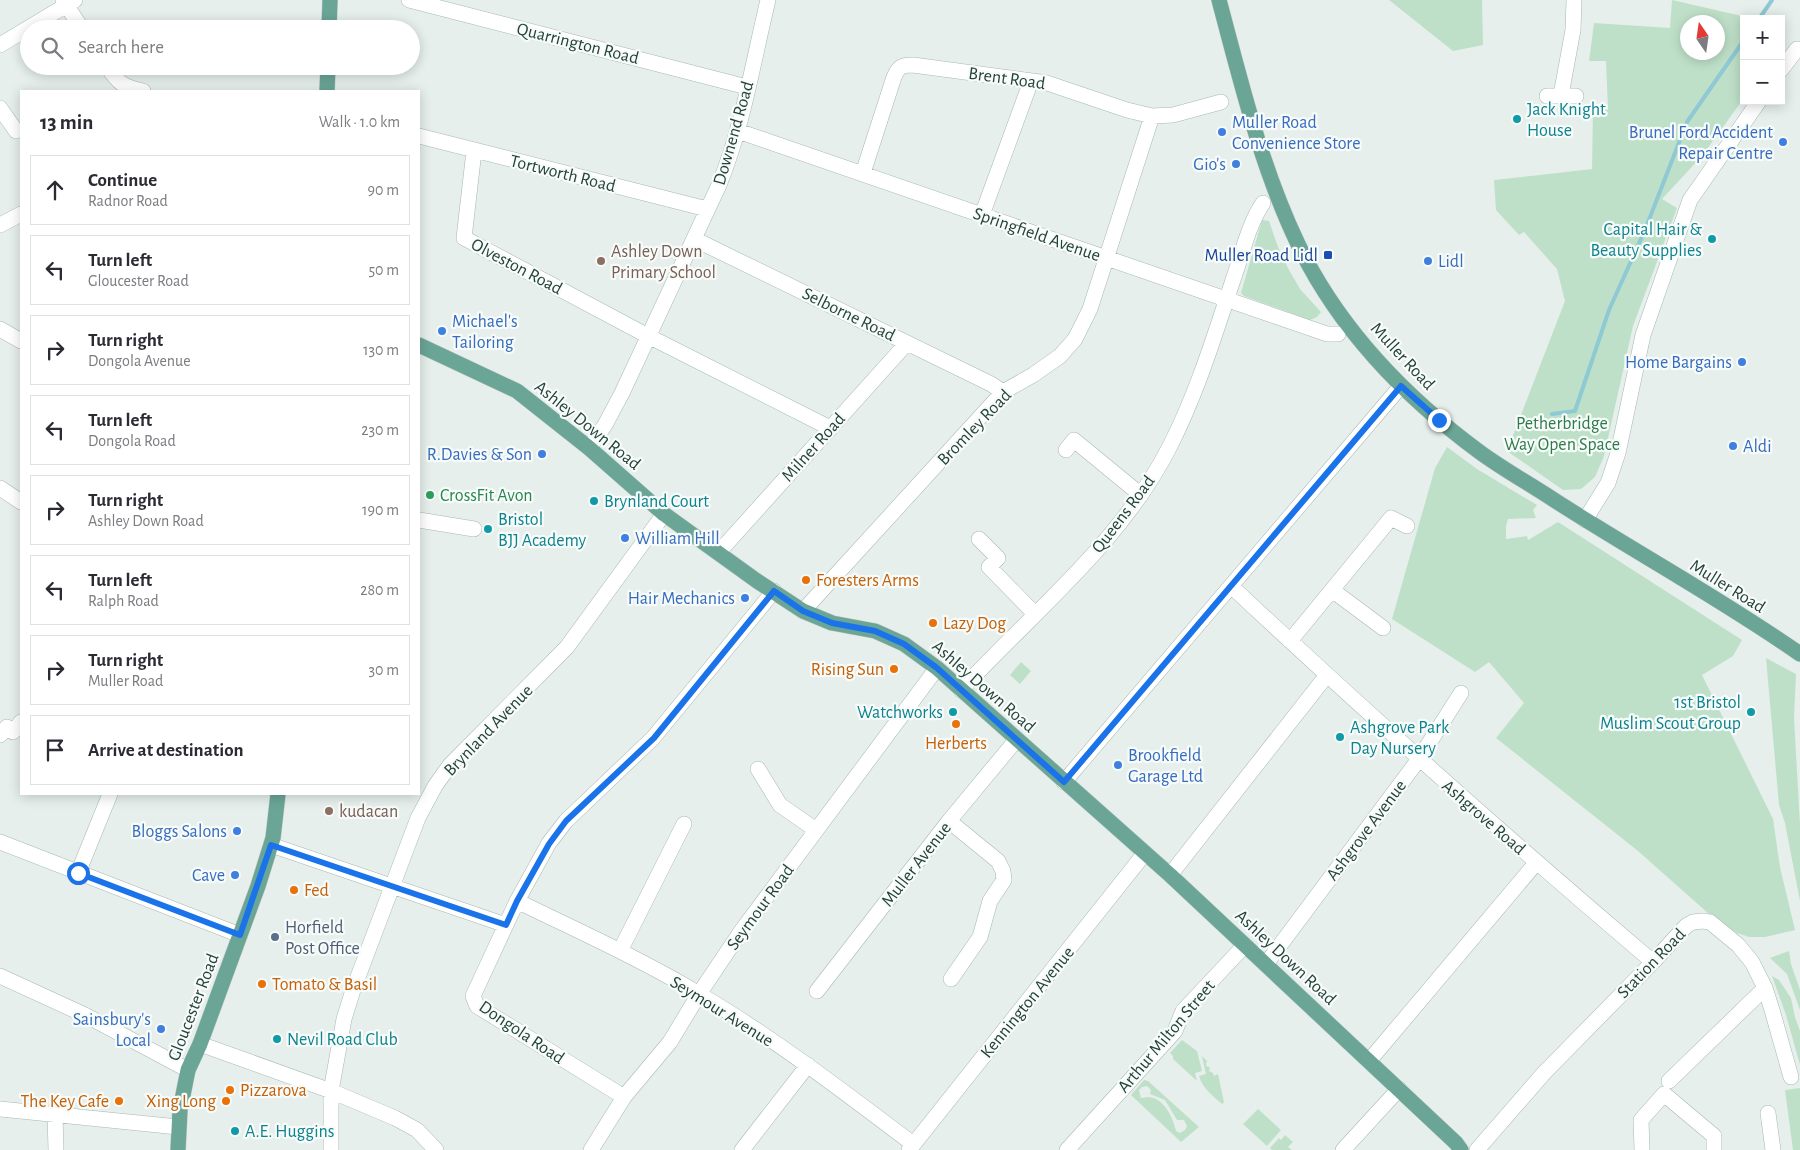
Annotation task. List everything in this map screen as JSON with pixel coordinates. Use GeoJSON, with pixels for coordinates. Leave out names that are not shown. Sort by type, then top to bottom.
{"type":"FeatureCollection","features":[{"type":"Feature","properties":{"kind":"main road"},"geometry":{"type":"LineString","coordinates":[[329,20],[330,0]]}},
{"type":"Feature","properties":{"kind":"main road","name":"Muller Road"},"geometry":{"type":"LineString","coordinates":[[1219,0],[1233,99],[1299,246],[1325,293],[1338,311],[1401,386],[1483,455],[1800,654]]}},
{"type":"Feature","properties":{"kind":"main road"},"geometry":{"type":"LineString","coordinates":[[327,90],[328,75]]}},
{"type":"Feature","properties":{"kind":"main road","name":"Ashley Down Road"},"geometry":{"type":"LineString","coordinates":[[420,344],[517,391],[589,448],[664,514],[803,611],[832,623],[875,631],[904,644],[937,668],[1170,875],[1456,1143],[1461,1150]]}},
{"type":"Feature","properties":{"kind":"main road","name":"Gloucester Road"},"geometry":{"type":"LineString","coordinates":[[178,1150],[180,1110],[188,1070],[200,1044],[271,845],[278,795]]}},
{"type":"Feature","properties":{"kind":"street","name":"Quarrington Road"},"geometry":{"type":"LineString","coordinates":[[409,0],[748,87]]}},
{"type":"Feature","properties":{"kind":"street","name":"Downend Road"},"geometry":{"type":"LineString","coordinates":[[589,448],[622,393],[729,159],[738,131],[768,0]]}},
{"type":"Feature","properties":{"kind":"street"},"geometry":{"type":"LineString","coordinates":[[1562,96],[1573,30],[1574,0]]}},
{"type":"Feature","properties":{"kind":"street"},"geometry":{"type":"LineString","coordinates":[[40,20],[68,2],[77,20]]}},
{"type":"Feature","properties":{"kind":"street"},"geometry":{"type":"LineString","coordinates":[[0,45],[20,32]]}},
{"type":"Feature","properties":{"kind":"street"},"geometry":{"type":"LineString","coordinates":[[1785,64],[1796,49]]}},
{"type":"Feature","properties":{"kind":"street","name":"Brent Road"},"geometry":{"type":"LineString","coordinates":[[863,173],[894,77],[900,66],[913,65],[1031,81],[1070,90],[1127,110],[1152,116],[1174,115],[1233,99]]}},
{"type":"Feature","properties":{"kind":"street"},"geometry":{"type":"LineString","coordinates":[[113,75],[123,86],[139,90]]}},
{"type":"Feature","properties":{"kind":"street"},"geometry":{"type":"LineString","coordinates":[[982,215],[1031,81]]}},
{"type":"Feature","properties":{"kind":"street"},"geometry":{"type":"LineString","coordinates":[[1585,520],[1608,484],[1618,454],[1643,335],[1690,200],[1756,105]]}},
{"type":"Feature","properties":{"kind":"street"},"geometry":{"type":"LineString","coordinates":[[0,108],[16,131]]}},
{"type":"Feature","properties":{"kind":"street","name":"Bromley Road"},"geometry":{"type":"LineString","coordinates":[[803,611],[1003,392],[1033,375],[1060,356],[1075,339],[1090,309],[1152,116]]}},
{"type":"Feature","properties":{"kind":"street","name":"Springfield Avenue"},"geometry":{"type":"LineString","coordinates":[[738,131],[1327,334],[1338,334]]}},
{"type":"Feature","properties":{"kind":"street","name":"Tortworth Road"},"geometry":{"type":"LineString","coordinates":[[420,136],[707,210]]}},
{"type":"Feature","properties":{"kind":"street","name":"Olveston Road"},"geometry":{"type":"LineString","coordinates":[[474,151],[464,238],[648,336]]}},
{"type":"Feature","properties":{"kind":"street","name":"Queens Road"},"geometry":{"type":"LineString","coordinates":[[961,690],[1096,551],[1141,494],[1169,448],[1196,388],[1250,231],[1263,203]]}},
{"type":"Feature","properties":{"kind":"street"},"geometry":{"type":"LineString","coordinates":[[0,225],[20,215]]}},
{"type":"Feature","properties":{"kind":"street","name":"Selborne Road"},"geometry":{"type":"LineString","coordinates":[[694,239],[991,384],[1003,392]]}},
{"type":"Feature","properties":{"kind":"street"},"geometry":{"type":"LineString","coordinates":[[0,328],[20,340]]}},
{"type":"Feature","properties":{"kind":"street"},"geometry":{"type":"LineString","coordinates":[[648,336],[830,428]]}},
{"type":"Feature","properties":{"kind":"street","name":"Milner Road"},"geometry":{"type":"LineString","coordinates":[[719,552],[908,343]]}},
{"type":"Feature","properties":{"kind":"street"},"geometry":{"type":"LineString","coordinates":[[1064,782],[1401,386]]}},
{"type":"Feature","properties":{"kind":"street"},"geometry":{"type":"LineString","coordinates":[[1066,450],[1074,440],[1141,494]]}},
{"type":"Feature","properties":{"kind":"street"},"geometry":{"type":"LineString","coordinates":[[0,488],[20,501]]}},
{"type":"Feature","properties":{"kind":"street","name":"Brynland Avenue"},"geometry":{"type":"LineString","coordinates":[[331,1150],[331,1091],[344,1020],[353,990],[418,818],[435,786],[450,765],[567,647],[664,514]]}},
{"type":"Feature","properties":{"kind":"street"},"geometry":{"type":"LineString","coordinates":[[1290,641],[1391,518],[1408,526]]}},
{"type":"Feature","properties":{"kind":"street"},"geometry":{"type":"LineString","coordinates":[[420,520],[474,529]]}},
{"type":"Feature","properties":{"kind":"street"},"geometry":{"type":"LineString","coordinates":[[979,539],[998,558],[989,567],[1035,614]]}},
{"type":"Feature","properties":{"kind":"street","name":"Ashgrove Road"},"geometry":{"type":"LineString","coordinates":[[1231,586],[1419,759],[1536,863],[1653,962]]}},
{"type":"Feature","properties":{"kind":"street"},"geometry":{"type":"LineString","coordinates":[[1332,590],[1383,628]]}},
{"type":"Feature","properties":{"kind":"street","name":"Dongola Road"},"geometry":{"type":"LineString","coordinates":[[624,1097],[478,1006],[473,996],[517,901],[549,844],[566,821],[654,738],[774,591]]}},
{"type":"Feature","properties":{"kind":"street","name":"Seymour Road"},"geometry":{"type":"LineString","coordinates":[[591,1150],[624,1097],[670,1042],[699,994],[742,930],[937,668]]}},
{"type":"Feature","properties":{"kind":"street"},"geometry":{"type":"LineString","coordinates":[[1170,875],[1327,675]]}},
{"type":"Feature","properties":{"kind":"street","name":"Ashgrove Avenue"},"geometry":{"type":"LineString","coordinates":[[1266,964],[1419,759],[1461,693]]}},
{"type":"Feature","properties":{"kind":"street"},"geometry":{"type":"LineString","coordinates":[[0,735],[7,727],[13,732],[20,723]]}},
{"type":"Feature","properties":{"kind":"street","name":"Muller Avenue"},"geometry":{"type":"LineString","coordinates":[[817,991],[949,821],[1017,739]]}},
{"type":"Feature","properties":{"kind":"street"},"geometry":{"type":"LineString","coordinates":[[758,769],[780,805],[816,830]]}},
{"type":"Feature","properties":{"kind":"street"},"geometry":{"type":"LineString","coordinates":[[78,873],[110,795]]}},
{"type":"Feature","properties":{"kind":"street"},"geometry":{"type":"LineString","coordinates":[[949,821],[998,861],[1003,871],[1004,880],[990,901],[980,937],[951,979]]}},
{"type":"Feature","properties":{"kind":"street"},"geometry":{"type":"LineString","coordinates":[[620,951],[684,824]]}},
{"type":"Feature","properties":{"kind":"street"},"geometry":{"type":"LineString","coordinates":[[0,842],[240,935]]}},
{"type":"Feature","properties":{"kind":"street"},"geometry":{"type":"LineString","coordinates":[[271,845],[506,925]]}},
{"type":"Feature","properties":{"kind":"street","name":"Kennington Avenue"},"geometry":{"type":"LineString","coordinates":[[911,1147],[1145,853]]}},
{"type":"Feature","properties":{"kind":"street"},"geometry":{"type":"LineString","coordinates":[[1369,1061],[1536,863]]}},
{"type":"Feature","properties":{"kind":"street","name":"Seymour Avenue"},"geometry":{"type":"LineString","coordinates":[[517,901],[620,951],[699,994],[808,1066],[911,1147]]}},
{"type":"Feature","properties":{"kind":"street","name":"Station Road"},"geometry":{"type":"LineString","coordinates":[[1477,1150],[1544,1073],[1686,926],[1693,922],[1710,922],[1738,945],[1755,966],[1765,988],[1790,1076]]}},
{"type":"Feature","properties":{"kind":"street","name":"Arthur Milton Street"},"geometry":{"type":"LineString","coordinates":[[1067,1150],[1175,1031],[1183,1011],[1245,945]]}},
{"type":"Feature","properties":{"kind":"street"},"geometry":{"type":"LineString","coordinates":[[0,976],[85,1016],[188,1070]]}},
{"type":"Feature","properties":{"kind":"street"},"geometry":{"type":"LineString","coordinates":[[1669,1081],[1765,988]]}},
{"type":"Feature","properties":{"kind":"street"},"geometry":{"type":"LineString","coordinates":[[200,1044],[331,1091],[395,1118],[417,1130],[436,1150]]}},
{"type":"Feature","properties":{"kind":"street"},"geometry":{"type":"LineString","coordinates":[[742,1150],[808,1066]]}},
{"type":"Feature","properties":{"kind":"street"},"geometry":{"type":"LineString","coordinates":[[1343,1150],[1398,1089]]}},
{"type":"Feature","properties":{"kind":"street"},"geometry":{"type":"LineString","coordinates":[[1642,1150],[1641,1120],[1664,1094],[1714,1136],[1714,1150]]}},
{"type":"Feature","properties":{"kind":"street"},"geometry":{"type":"LineString","coordinates":[[0,1109],[178,1127]]}},
{"type":"Feature","properties":{"kind":"street"},"geometry":{"type":"LineString","coordinates":[[1768,1113],[1773,1150]]}},
{"type":"Feature","properties":{"kind":"street"},"geometry":{"type":"LineString","coordinates":[[54,1115],[56,1150]]}},
{"type":"Feature","properties":{"kind":"green space"},"geometry":{"type":"Polygon","coordinates":[[[1389,0],[1482,0],[1483,45],[1453,51],[1389,0]]]}},
{"type":"Feature","properties":{"kind":"green space","name":"Petherbridge Way Open Space"},"geometry":{"type":"Polygon","coordinates":[[[1672,0],[1740,16],[1740,104],[1702,156],[1662,199],[1677,208],[1633,326],[1604,456],[1595,477],[1581,489],[1563,490],[1507,451],[1565,301],[1557,269],[1524,232],[1519,235],[1496,210],[1494,180],[1592,169],[1593,109],[1608,110],[1606,61],[1589,61],[1594,23],[1670,28],[1672,0]]]}},
{"type":"Feature","properties":{"kind":"green space"},"geometry":{"type":"Polygon","coordinates":[[[1262,220],[1269,221],[1289,270],[1300,289],[1321,312],[1317,317],[1310,320],[1244,296],[1241,293],[1262,220]]]}},
{"type":"Feature","properties":{"kind":"green space"},"geometry":{"type":"Polygon","coordinates":[[[1447,447],[1477,469],[1537,505],[1533,510],[1536,518],[1508,519],[1506,539],[1527,536],[1528,540],[1558,522],[1742,640],[1733,656],[1702,675],[1773,819],[1780,867],[1795,930],[1765,937],[1749,937],[1737,933],[1709,914],[1638,851],[1496,738],[1524,703],[1489,662],[1475,672],[1392,619],[1435,468],[1447,447]]]}},
{"type":"Feature","properties":{"kind":"green space"},"geometry":{"type":"Polygon","coordinates":[[[1766,658],[1796,674],[1794,718],[1800,825],[1800,901],[1785,823],[1779,805],[1766,658]]]}},
{"type":"Feature","properties":{"kind":"green space"},"geometry":{"type":"Polygon","coordinates":[[[1021,662],[1031,671],[1020,684],[1010,675],[1021,662]]]}},
{"type":"Feature","properties":{"kind":"green space"},"geometry":{"type":"Polygon","coordinates":[[[1789,951],[1791,964],[1800,990],[1800,1010],[1787,974],[1770,958],[1789,951]]]}},
{"type":"Feature","properties":{"kind":"green space"},"geometry":{"type":"Polygon","coordinates":[[[1772,976],[1779,980],[1791,998],[1800,1031],[1800,1065],[1786,1015],[1772,976]]]}},
{"type":"Feature","properties":{"kind":"green space"},"geometry":{"type":"Polygon","coordinates":[[[1182,1040],[1197,1051],[1202,1071],[1195,1073],[1197,1081],[1173,1059],[1170,1053],[1182,1040]]]}},
{"type":"Feature","properties":{"kind":"green space"},"geometry":{"type":"Polygon","coordinates":[[[1202,1056],[1207,1061],[1207,1067],[1210,1067],[1209,1071],[1214,1076],[1218,1074],[1224,1102],[1222,1104],[1208,1092],[1200,1080],[1199,1076],[1206,1074],[1202,1056]]]}},
{"type":"Feature","properties":{"kind":"green space"},"geometry":{"type":"Polygon","coordinates":[[[1144,1080],[1148,1081],[1199,1127],[1181,1142],[1131,1095],[1144,1080]],[[1147,1086],[1142,1087],[1139,1090],[1141,1098],[1149,1097],[1160,1101],[1173,1120],[1176,1131],[1180,1133],[1185,1130],[1187,1126],[1184,1120],[1177,1120],[1165,1100],[1150,1094],[1151,1090],[1147,1086]]]}},
{"type":"Feature","properties":{"kind":"green space"},"geometry":{"type":"Polygon","coordinates":[[[1800,1088],[1800,1150],[1793,1150],[1785,1090],[1800,1088]]]}},
{"type":"Feature","properties":{"kind":"green space"},"geometry":{"type":"Polygon","coordinates":[[[1258,1109],[1281,1130],[1267,1146],[1243,1124],[1258,1109]]]}},
{"type":"Feature","properties":{"kind":"green space"},"geometry":{"type":"Polygon","coordinates":[[[1285,1135],[1293,1142],[1288,1147],[1292,1150],[1272,1150],[1270,1148],[1279,1138],[1281,1140],[1285,1135]]]}},
{"type":"Feature","properties":{"kind":"waterway"},"geometry":{"type":"LineString","coordinates":[[1762,15],[1772,0]]}},
{"type":"Feature","properties":{"kind":"waterway"},"geometry":{"type":"LineString","coordinates":[[1552,414],[1575,411],[1609,310],[1645,230],[1687,122],[1740,46]]}},
{"type":"Feature","properties":{"kind":"place","name":"Jack Knight House"},"geometry":{"type":"Point","coordinates":[1517,119]}},
{"type":"Feature","properties":{"kind":"place","name":"Muller Road Convenience Store"},"geometry":{"type":"Point","coordinates":[1222,132]}},
{"type":"Feature","properties":{"kind":"place","name":"Brunel Ford Accident Repair Centre"},"geometry":{"type":"Point","coordinates":[1783,142]}},
{"type":"Feature","properties":{"kind":"place","name":"Gio's"},"geometry":{"type":"Point","coordinates":[1236,164]}},
{"type":"Feature","properties":{"kind":"place","name":"Capital Hair & Beauty Supplies"},"geometry":{"type":"Point","coordinates":[1712,239]}},
{"type":"Feature","properties":{"kind":"place","name":"Muller Road Lidl"},"geometry":{"type":"Point","coordinates":[1328,255]}},
{"type":"Feature","properties":{"kind":"place","name":"Ashley Down Primary School"},"geometry":{"type":"Point","coordinates":[601,261]}},
{"type":"Feature","properties":{"kind":"place","name":"Lidl"},"geometry":{"type":"Point","coordinates":[1428,261]}},
{"type":"Feature","properties":{"kind":"place","name":"Michael's Tailoring"},"geometry":{"type":"Point","coordinates":[442,331]}},
{"type":"Feature","properties":{"kind":"place","name":"Home Bargains"},"geometry":{"type":"Point","coordinates":[1742,362]}},
{"type":"Feature","properties":{"kind":"place","name":"Aldi"},"geometry":{"type":"Point","coordinates":[1733,446]}},
{"type":"Feature","properties":{"kind":"place","name":"R.Davies & Son"},"geometry":{"type":"Point","coordinates":[542,454]}},
{"type":"Feature","properties":{"kind":"place","name":"CrossFit Avon"},"geometry":{"type":"Point","coordinates":[430,495]}},
{"type":"Feature","properties":{"kind":"place","name":"Brynland Court"},"geometry":{"type":"Point","coordinates":[594,501]}},
{"type":"Feature","properties":{"kind":"place","name":"Bristol BJJ Academy"},"geometry":{"type":"Point","coordinates":[488,529]}},
{"type":"Feature","properties":{"kind":"place","name":"William Hill"},"geometry":{"type":"Point","coordinates":[625,538]}},
{"type":"Feature","properties":{"kind":"place","name":"Foresters Arms"},"geometry":{"type":"Point","coordinates":[806,580]}},
{"type":"Feature","properties":{"kind":"place","name":"Hair Mechanics"},"geometry":{"type":"Point","coordinates":[745,598]}},
{"type":"Feature","properties":{"kind":"place","name":"Lazy Dog"},"geometry":{"type":"Point","coordinates":[933,623]}},
{"type":"Feature","properties":{"kind":"place","name":"Rising Sun"},"geometry":{"type":"Point","coordinates":[894,669]}},
{"type":"Feature","properties":{"kind":"place","name":"Watchworks"},"geometry":{"type":"Point","coordinates":[953,712]}},
{"type":"Feature","properties":{"kind":"place","name":"1st Bristol Muslim Scout Group"},"geometry":{"type":"Point","coordinates":[1751,712]}},
{"type":"Feature","properties":{"kind":"place","name":"Herberts"},"geometry":{"type":"Point","coordinates":[956,724]}},
{"type":"Feature","properties":{"kind":"place","name":"Ashgrove Park Day Nursery"},"geometry":{"type":"Point","coordinates":[1340,737]}},
{"type":"Feature","properties":{"kind":"place","name":"Brookfield Garage Ltd"},"geometry":{"type":"Point","coordinates":[1118,765]}},
{"type":"Feature","properties":{"kind":"place","name":"kudacan"},"geometry":{"type":"Point","coordinates":[329,811]}},
{"type":"Feature","properties":{"kind":"place","name":"Bloggs Salons"},"geometry":{"type":"Point","coordinates":[237,831]}},
{"type":"Feature","properties":{"kind":"place","name":"Cave"},"geometry":{"type":"Point","coordinates":[235,875]}},
{"type":"Feature","properties":{"kind":"place","name":"Fed"},"geometry":{"type":"Point","coordinates":[294,890]}},
{"type":"Feature","properties":{"kind":"place","name":"Horfield Post Office"},"geometry":{"type":"Point","coordinates":[275,937]}},
{"type":"Feature","properties":{"kind":"place","name":"Tomato & Basil"},"geometry":{"type":"Point","coordinates":[262,984]}},
{"type":"Feature","properties":{"kind":"place","name":"Sainsbury's Local"},"geometry":{"type":"Point","coordinates":[161,1029]}},
{"type":"Feature","properties":{"kind":"place","name":"Nevil Road Club"},"geometry":{"type":"Point","coordinates":[277,1039]}},
{"type":"Feature","properties":{"kind":"place","name":"Pizzarova"},"geometry":{"type":"Point","coordinates":[230,1090]}},
{"type":"Feature","properties":{"kind":"place","name":"The Key Cafe"},"geometry":{"type":"Point","coordinates":[119,1101]}},
{"type":"Feature","properties":{"kind":"place","name":"Xing Long"},"geometry":{"type":"Point","coordinates":[226,1101]}},
{"type":"Feature","properties":{"kind":"place","name":"A.E. Huggins"},"geometry":{"type":"Point","coordinates":[235,1131]}},
{"type":"Feature","properties":{"kind":"route"},"geometry":{"type":"LineString","coordinates":[[78,873],[240,935],[271,845],[506,925],[517,901],[549,844],[566,821],[654,738],[774,591],[803,611],[832,623],[875,631],[904,644],[937,668],[1064,782],[1401,386],[1439,420]]}}]}
